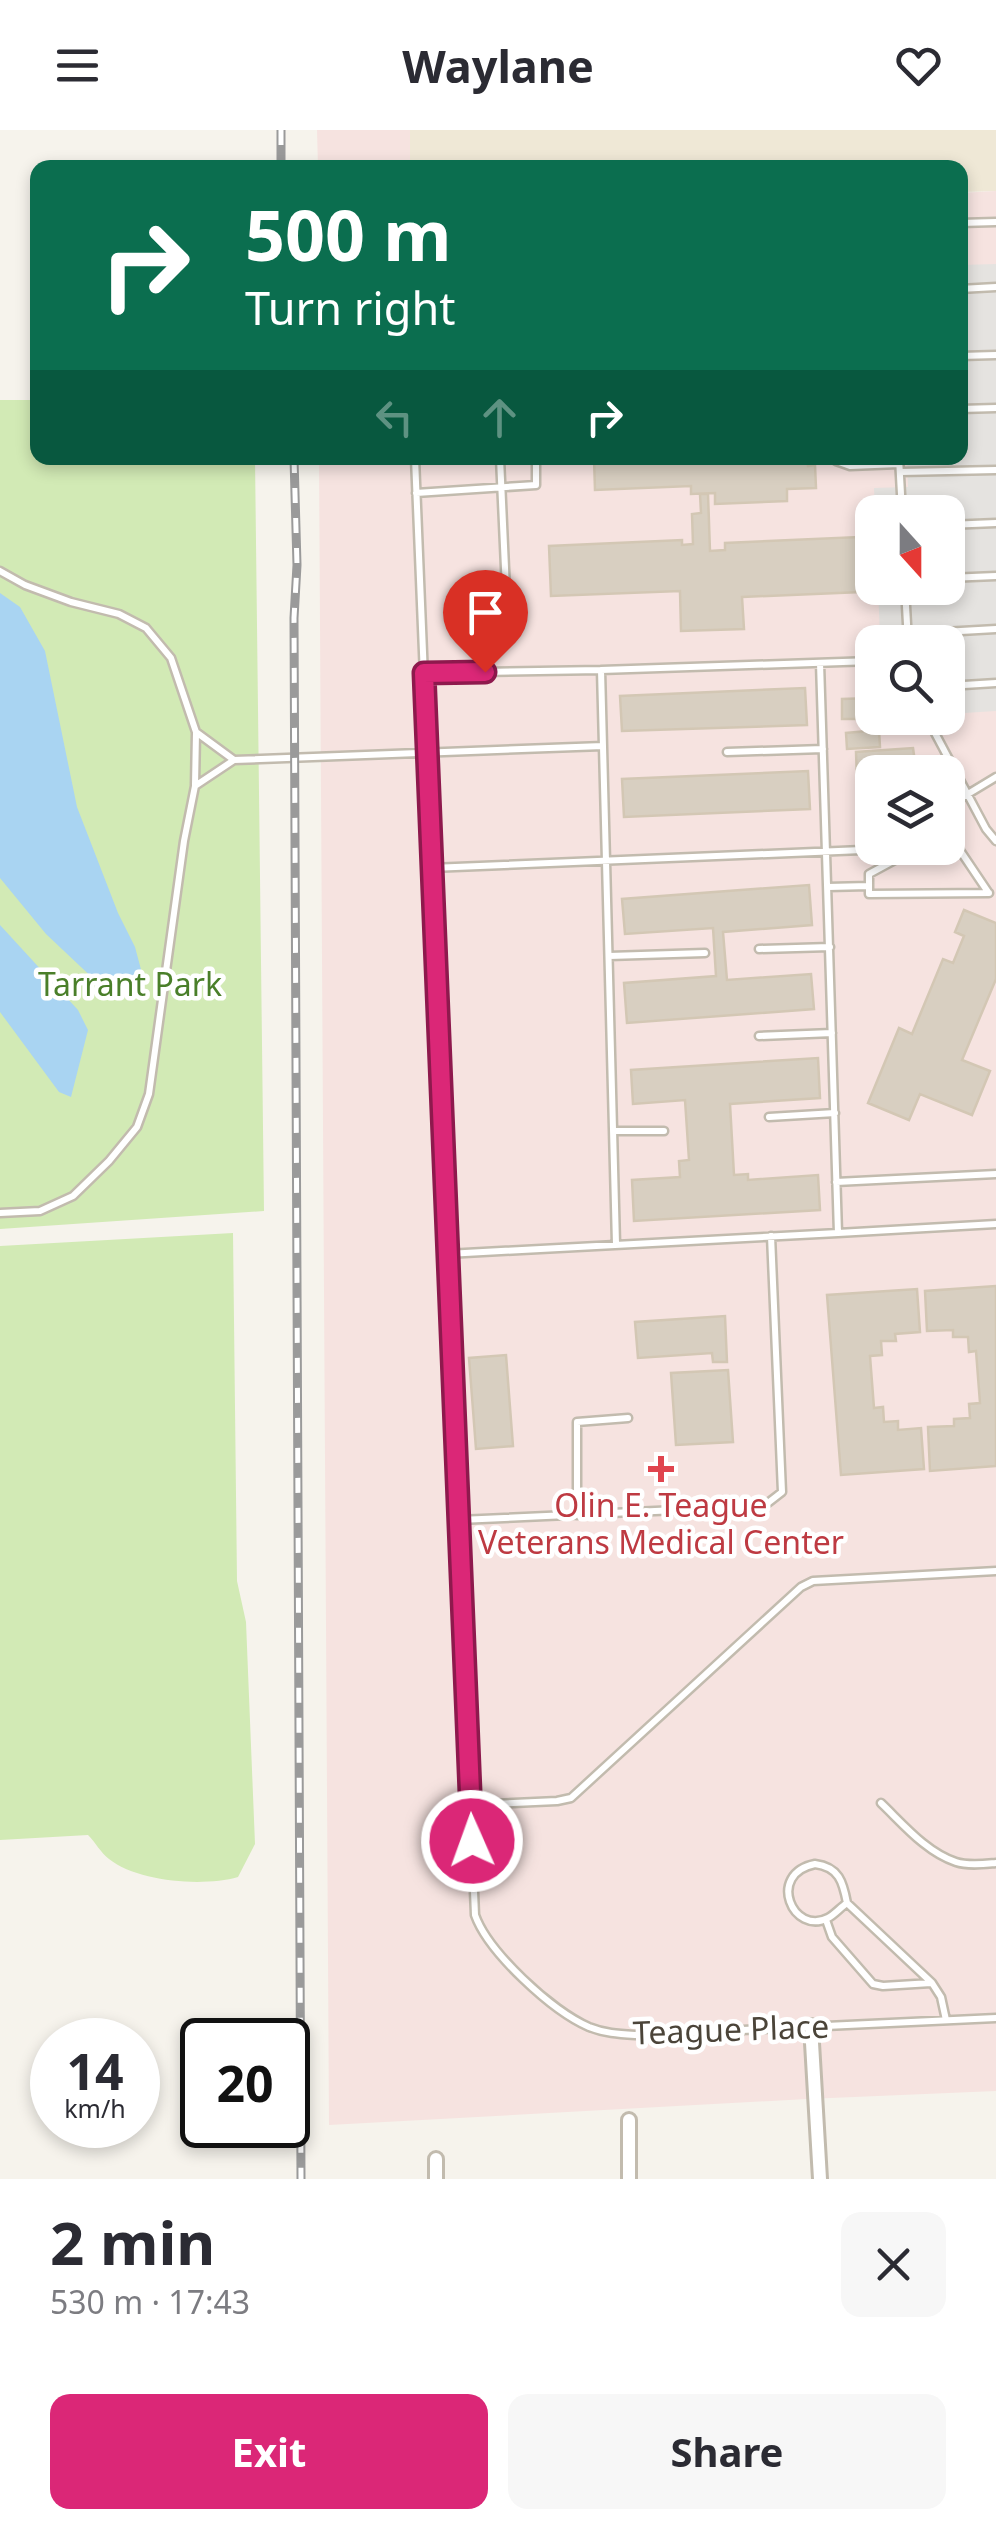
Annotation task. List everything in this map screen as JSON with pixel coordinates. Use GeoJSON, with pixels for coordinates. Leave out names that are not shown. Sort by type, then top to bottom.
{"type":"FeatureCollection","features":[{"type":"Feature","properties":{"kind":"street"},"geometry":{"type":"LineString","coordinates":[[811,2026],[820,2179]]}},
{"type":"Feature","properties":{"kind":"street"},"geometry":{"type":"LineString","coordinates":[[629,2120],[630,2179]]}},
{"type":"Feature","properties":{"kind":"street"},"geometry":{"type":"LineString","coordinates":[[436,2159],[436,2179]]}},
{"type":"Feature","properties":{"kind":"lane"},"geometry":{"type":"LineString","coordinates":[[968,223],[996,222]]}},
{"type":"Feature","properties":{"kind":"lane"},"geometry":{"type":"LineString","coordinates":[[968,288],[996,287]]}},
{"type":"Feature","properties":{"kind":"lane"},"geometry":{"type":"LineString","coordinates":[[968,356],[996,355]]}},
{"type":"Feature","properties":{"kind":"lane"},"geometry":{"type":"LineString","coordinates":[[968,409],[996,408]]}},
{"type":"Feature","properties":{"kind":"lane","name":"Teague Place"},"geometry":{"type":"LineString","coordinates":[[415,465],[470,1805],[475,1914],[480,1930],[493,1949],[563,2012],[608,2034],[996,2018]]}},
{"type":"Feature","properties":{"kind":"lane"},"geometry":{"type":"LineString","coordinates":[[485,672],[484,619],[501,617],[507,612],[500,465]]}},
{"type":"Feature","properties":{"kind":"lane"},"geometry":{"type":"LineString","coordinates":[[416,493],[536,485],[536,465]]}},
{"type":"Feature","properties":{"kind":"lane"},"geometry":{"type":"LineString","coordinates":[[847,465],[996,470]]}},
{"type":"Feature","properties":{"kind":"lane"},"geometry":{"type":"LineString","coordinates":[[899,465],[901,495]]}},
{"type":"Feature","properties":{"kind":"lane"},"geometry":{"type":"LineString","coordinates":[[965,525],[996,524]]}},
{"type":"Feature","properties":{"kind":"lane"},"geometry":{"type":"LineString","coordinates":[[0,570],[26,585],[119,614],[146,628],[171,658],[196,732],[195,786],[149,1094],[137,1127],[72,1196],[40,1211],[0,1213]]}},
{"type":"Feature","properties":{"kind":"lane"},"geometry":{"type":"LineString","coordinates":[[965,577],[996,576]]}},
{"type":"Feature","properties":{"kind":"lane"},"geometry":{"type":"LineString","coordinates":[[965,632],[996,629]]}},
{"type":"Feature","properties":{"kind":"lane"},"geometry":{"type":"LineString","coordinates":[[424,673],[855,662]]}},
{"type":"Feature","properties":{"kind":"lane"},"geometry":{"type":"LineString","coordinates":[[820,663],[838,1233]]}},
{"type":"Feature","properties":{"kind":"lane"},"geometry":{"type":"LineString","coordinates":[[601,670],[616,1244]]}},
{"type":"Feature","properties":{"kind":"lane"},"geometry":{"type":"LineString","coordinates":[[965,685],[996,683]]}},
{"type":"Feature","properties":{"kind":"lane"},"geometry":{"type":"LineString","coordinates":[[196,732],[234,760]]}},
{"type":"Feature","properties":{"kind":"lane"},"geometry":{"type":"LineString","coordinates":[[936,735],[996,842]]}},
{"type":"Feature","properties":{"kind":"lane"},"geometry":{"type":"LineString","coordinates":[[195,786],[234,760],[603,746]]}},
{"type":"Feature","properties":{"kind":"lane"},"geometry":{"type":"LineString","coordinates":[[727,752],[824,748]]}},
{"type":"Feature","properties":{"kind":"lane"},"geometry":{"type":"LineString","coordinates":[[965,797],[996,777]]}},
{"type":"Feature","properties":{"kind":"lane"},"geometry":{"type":"LineString","coordinates":[[431,868],[855,850]]}},
{"type":"Feature","properties":{"kind":"lane"},"geometry":{"type":"LineString","coordinates":[[886,865],[869,874],[870,894],[988,893],[965,859]]}},
{"type":"Feature","properties":{"kind":"lane"},"geometry":{"type":"LineString","coordinates":[[828,887],[870,886]]}},
{"type":"Feature","properties":{"kind":"lane"},"geometry":{"type":"LineString","coordinates":[[760,950],[830,947]]}},
{"type":"Feature","properties":{"kind":"lane"},"geometry":{"type":"LineString","coordinates":[[609,956],[705,953]]}},
{"type":"Feature","properties":{"kind":"lane"},"geometry":{"type":"LineString","coordinates":[[759,1036],[832,1032]]}},
{"type":"Feature","properties":{"kind":"lane"},"geometry":{"type":"LineString","coordinates":[[769,1117],[835,1113]]}},
{"type":"Feature","properties":{"kind":"lane"},"geometry":{"type":"LineString","coordinates":[[613,1132],[664,1132]]}},
{"type":"Feature","properties":{"kind":"lane"},"geometry":{"type":"LineString","coordinates":[[836,1182],[996,1174]]}},
{"type":"Feature","properties":{"kind":"lane"},"geometry":{"type":"LineString","coordinates":[[448,1254],[996,1224]]}},
{"type":"Feature","properties":{"kind":"lane"},"geometry":{"type":"LineString","coordinates":[[458,1520],[764,1506],[782,1492],[770,1236]]}},
{"type":"Feature","properties":{"kind":"lane"},"geometry":{"type":"LineString","coordinates":[[576,1515],[577,1422],[628,1418]]}},
{"type":"Feature","properties":{"kind":"lane"},"geometry":{"type":"LineString","coordinates":[[470,1805],[571,1798],[801,1587],[813,1581],[996,1571]]}},
{"type":"Feature","properties":{"kind":"lane"},"geometry":{"type":"LineString","coordinates":[[882,1803],[920,1840],[958,1863],[996,1863]]}},
{"type":"Feature","properties":{"kind":"lane"},"geometry":{"type":"LineString","coordinates":[[847,1902],[826,1920],[814,1921],[791,1906],[788,1887],[806,1866],[816,1864],[833,1869],[844,1884],[847,1902],[932,1983],[941,1997],[946,2020]]}},
{"type":"Feature","properties":{"kind":"lane"},"geometry":{"type":"LineString","coordinates":[[826,1920],[832,1937],[873,1984],[932,1983]]}},
{"type":"Feature","properties":{"kind":"shaded area"},"geometry":{"type":"Polygon","coordinates":[[[317,130],[410,130],[410,160],[318,160],[317,130]]]}},
{"type":"Feature","properties":{"kind":"shaded area"},"geometry":{"type":"Polygon","coordinates":[[[410,130],[996,130],[996,191],[968,192],[968,160],[410,160],[410,130]]]}},
{"type":"Feature","properties":{"kind":"shaded area","name":"Olin E. Teague Veterans Medical Center"},"geometry":{"type":"Polygon","coordinates":[[[996,191],[996,2091],[329,2125],[319,465],[968,465],[968,193],[996,191]]]}},
{"type":"Feature","properties":{"kind":"shaded area"},"geometry":{"type":"Polygon","coordinates":[[[996,264],[996,711],[965,713],[965,625],[880,625],[879,605],[965,605],[965,495],[874,495],[874,488],[908,487],[907,465],[968,465],[968,265],[996,264]]]}},
{"type":"Feature","properties":{"kind":"green space","name":"Tarrant Park"},"geometry":{"type":"Polygon","coordinates":[[[0,400],[30,400],[30,465],[255,465],[264,1211],[0,1229],[0,400]]]}},
{"type":"Feature","properties":{"kind":"green space"},"geometry":{"type":"Polygon","coordinates":[[[233,1233],[237,1581],[246,1622],[255,1844],[238,1877],[207,1882],[136,1873],[106,1857],[88,1835],[0,1840],[0,1246],[233,1233]]]}},
{"type":"Feature","properties":{"kind":"water"},"geometry":{"type":"Polygon","coordinates":[[[0,593],[20,607],[45,651],[77,807],[135,947],[143,977],[136,992],[116,996],[99,984],[46,934],[0,878],[0,593]]]}},
{"type":"Feature","properties":{"kind":"water"},"geometry":{"type":"Polygon","coordinates":[[[0,925],[78,1010],[88,1030],[71,1097],[59,1092],[0,1012],[0,925]]]}},
{"type":"Feature","properties":{"kind":"building"},"geometry":{"type":"Polygon","coordinates":[[[594,465],[815,465],[816,488],[787,489],[787,501],[715,504],[715,493],[691,494],[691,486],[595,490],[594,465]]]}},
{"type":"Feature","properties":{"kind":"building"},"geometry":{"type":"Polygon","coordinates":[[[700,494],[708,494],[710,551],[725,550],[725,543],[855,537],[855,592],[742,597],[744,629],[681,631],[680,591],[551,596],[549,546],[682,540],[682,545],[693,544],[692,514],[701,513],[700,494]]]}},
{"type":"Feature","properties":{"kind":"building"},"geometry":{"type":"Polygon","coordinates":[[[805,688],[807,725],[622,731],[620,696],[805,688]]]}},
{"type":"Feature","properties":{"kind":"building"},"geometry":{"type":"Polygon","coordinates":[[[842,699],[855,699],[855,719],[842,719],[842,699]]]}},
{"type":"Feature","properties":{"kind":"building"},"geometry":{"type":"Polygon","coordinates":[[[846,733],[879,735],[880,747],[847,749],[846,733]]]}},
{"type":"Feature","properties":{"kind":"building"},"geometry":{"type":"Polygon","coordinates":[[[913,748],[914,755],[856,755],[913,748]]]}},
{"type":"Feature","properties":{"kind":"building"},"geometry":{"type":"Polygon","coordinates":[[[808,771],[810,809],[624,817],[622,779],[808,771]]]}},
{"type":"Feature","properties":{"kind":"building"},"geometry":{"type":"Polygon","coordinates":[[[809,885],[812,925],[723,932],[727,980],[811,974],[814,1009],[627,1023],[624,983],[716,976],[713,928],[625,934],[622,899],[809,885]]]}},
{"type":"Feature","properties":{"kind":"building"},"geometry":{"type":"Polygon","coordinates":[[[964,910],[996,923],[996,979],[962,1060],[990,1071],[972,1115],[920,1094],[909,1120],[868,1103],[899,1028],[912,1034],[943,959],[953,963],[964,936],[955,932],[964,910]]]}},
{"type":"Feature","properties":{"kind":"building"},"geometry":{"type":"Polygon","coordinates":[[[818,1058],[820,1098],[730,1104],[734,1175],[748,1174],[748,1180],[818,1175],[820,1210],[634,1221],[632,1180],[680,1177],[679,1161],[689,1160],[685,1100],[633,1104],[631,1070],[818,1058]]]}},
{"type":"Feature","properties":{"kind":"building"},"geometry":{"type":"Polygon","coordinates":[[[996,1286],[996,1466],[930,1471],[928,1427],[954,1426],[954,1419],[970,1418],[969,1404],[980,1403],[976,1351],[969,1352],[968,1337],[953,1337],[953,1330],[927,1331],[925,1291],[996,1286]]]}},
{"type":"Feature","properties":{"kind":"building"},"geometry":{"type":"Polygon","coordinates":[[[917,1289],[920,1332],[895,1334],[896,1341],[881,1341],[882,1355],[870,1356],[874,1408],[883,1407],[884,1422],[898,1421],[898,1430],[921,1428],[924,1469],[841,1475],[827,1295],[917,1289]]]}},
{"type":"Feature","properties":{"kind":"building"},"geometry":{"type":"Polygon","coordinates":[[[725,1316],[727,1362],[713,1362],[712,1353],[638,1358],[635,1322],[725,1316]]]}},
{"type":"Feature","properties":{"kind":"building"},"geometry":{"type":"Polygon","coordinates":[[[506,1355],[513,1446],[476,1449],[469,1358],[506,1355]]]}},
{"type":"Feature","properties":{"kind":"building"},"geometry":{"type":"Polygon","coordinates":[[[728,1370],[733,1442],[676,1445],[671,1373],[728,1370]]]}},
{"type":"Feature","properties":{"kind":"railway"},"geometry":{"type":"LineString","coordinates":[[281,130],[281,160]]}},
{"type":"Feature","properties":{"kind":"railway"},"geometry":{"type":"LineString","coordinates":[[294,465],[301,2179]]}},
{"type":"Feature","properties":{"kind":"place","name":"Olin E. Teague Veterans Medical Center"},"geometry":{"type":"Point","coordinates":[661,1469]}},
{"type":"Feature","properties":{"kind":"route"},"geometry":{"type":"LineString","coordinates":[[472,1841],[424,673],[485,672]]}}]}
